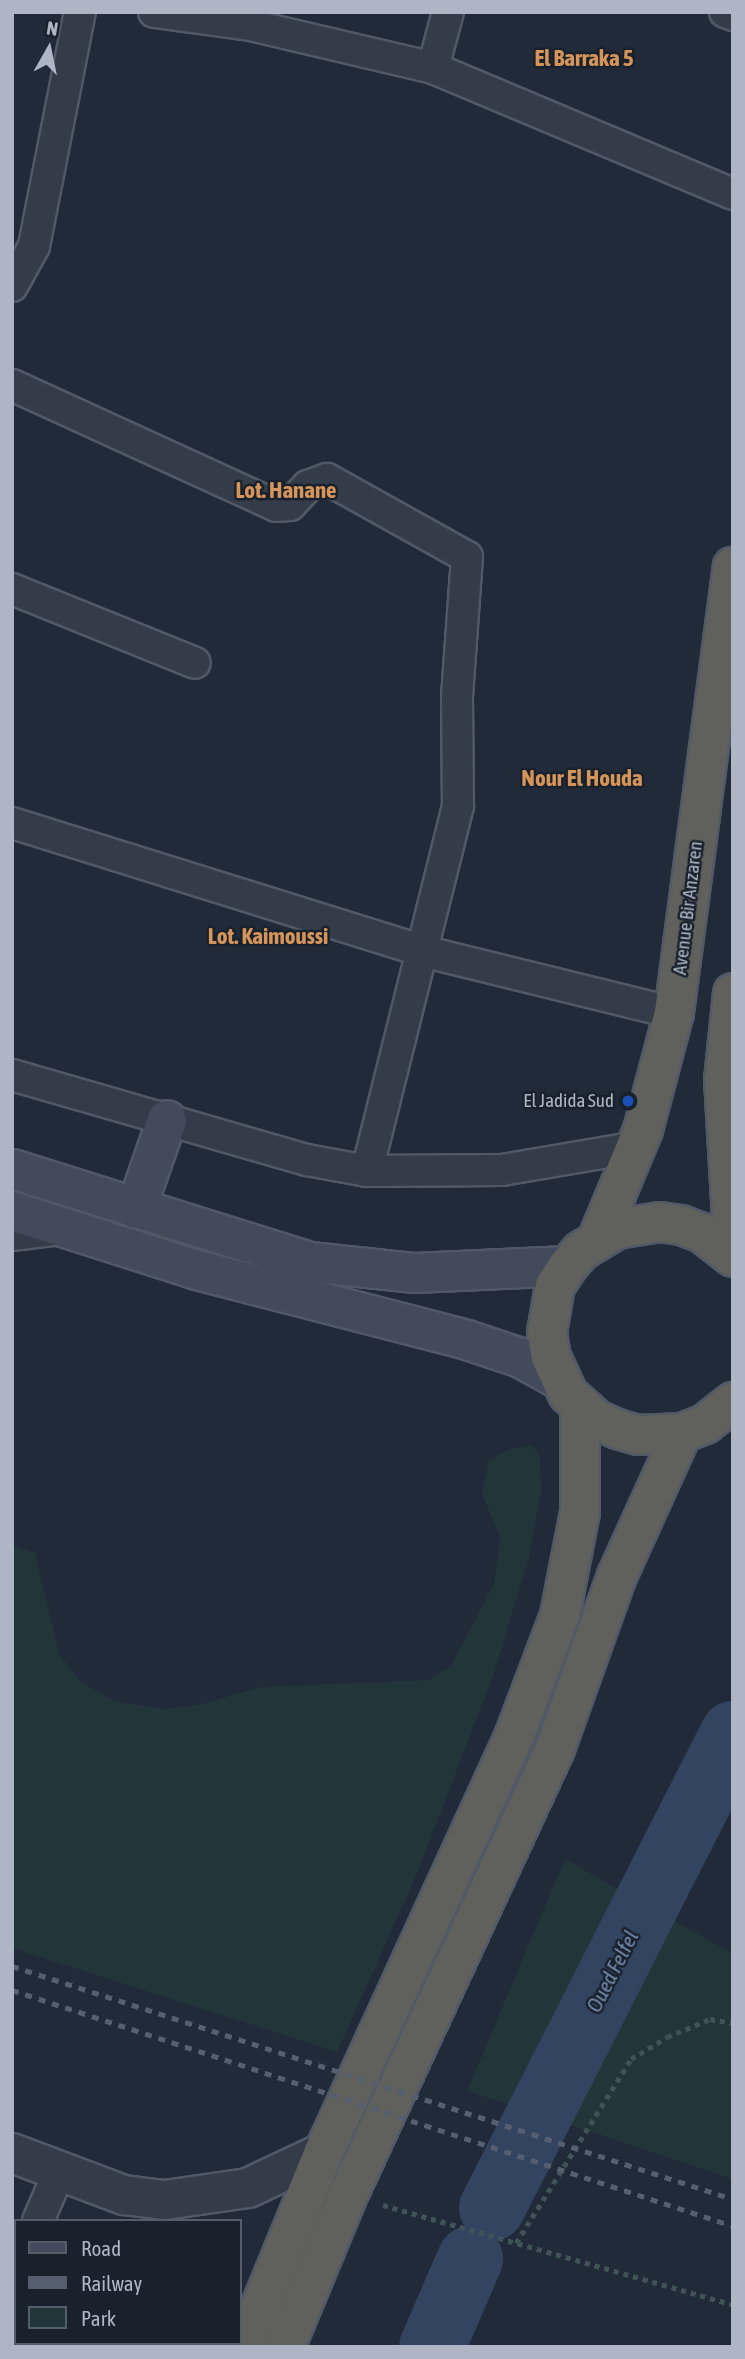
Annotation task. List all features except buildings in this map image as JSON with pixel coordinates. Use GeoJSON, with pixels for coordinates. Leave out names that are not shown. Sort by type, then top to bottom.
{"type":"FeatureCollection","features":[{"type":"Feature","properties":{"kind":"highway","name":"Avenue Bir Anzaren"},"geometry":{"type":"LineString","coordinates":[[598,1238],[637,1147],[674,1013],[733,566]]}},
{"type":"Feature","properties":{"kind":"highway"},"geometry":{"type":"LineString","coordinates":[[733,993],[724,1080],[733,1235]]}},
{"type":"Feature","properties":{"kind":"highway"},"geometry":{"type":"LineString","coordinates":[[733,1257],[702,1233],[660,1222],[617,1229],[598,1238],[568,1266],[555,1286],[548,1321],[551,1357],[570,1393],[597,1420],[638,1435],[682,1433],[705,1424],[733,1402]]}},
{"type":"Feature","properties":{"kind":"highway"},"geometry":{"type":"LineString","coordinates":[[244,2347],[324,2152],[514,1737],[560,1615],[580,1512],[570,1393]]}},
{"type":"Feature","properties":{"kind":"highway"},"geometry":{"type":"LineString","coordinates":[[285,2347],[348,2195],[555,1749],[622,1563],[682,1433]]}},
{"type":"Feature","properties":{"kind":"main road"},"geometry":{"type":"LineString","coordinates":[[136,1209],[167,1120]]}},
{"type":"Feature","properties":{"kind":"main road"},"geometry":{"type":"LineString","coordinates":[[12,1169],[256,1248],[365,1270],[478,1272],[568,1266]]}},
{"type":"Feature","properties":{"kind":"main road"},"geometry":{"type":"LineString","coordinates":[[12,1211],[197,1270],[467,1340],[521,1358],[570,1393]]}},
{"type":"Feature","properties":{"kind":"street"},"geometry":{"type":"LineString","coordinates":[[12,286],[34,246],[80,12]]}},
{"type":"Feature","properties":{"kind":"street"},"geometry":{"type":"LineString","coordinates":[[154,12],[251,19],[433,68],[733,194]]}},
{"type":"Feature","properties":{"kind":"street"},"geometry":{"type":"LineString","coordinates":[[433,68],[448,12]]}},
{"type":"Feature","properties":{"kind":"street"},"geometry":{"type":"LineString","coordinates":[[725,12],[733,15]]}},
{"type":"Feature","properties":{"kind":"street"},"geometry":{"type":"LineString","coordinates":[[12,385],[276,506],[290,505],[309,486],[327,479],[467,556],[457,697],[458,806],[367,1171]]}},
{"type":"Feature","properties":{"kind":"street"},"geometry":{"type":"LineString","coordinates":[[12,589],[195,663]]}},
{"type":"Feature","properties":{"kind":"street"},"geometry":{"type":"LineString","coordinates":[[12,823],[422,951],[674,1013]]}},
{"type":"Feature","properties":{"kind":"street"},"geometry":{"type":"LineString","coordinates":[[12,1075],[307,1160],[367,1171],[502,1170],[637,1147]]}},
{"type":"Feature","properties":{"kind":"street"},"geometry":{"type":"LineString","coordinates":[[12,1235],[67,1228]]}},
{"type":"Feature","properties":{"kind":"street"},"geometry":{"type":"LineString","coordinates":[[12,2153],[59,2172],[129,2208],[165,2200],[207,2197],[287,2173],[324,2152]]}},
{"type":"Feature","properties":{"kind":"street"},"geometry":{"type":"LineString","coordinates":[[39,2219],[59,2172]]}},
{"type":"Feature","properties":{"kind":"path"},"geometry":{"type":"LineString","coordinates":[[516,2243],[631,2059],[667,2037],[710,2019],[733,2023]]}},
{"type":"Feature","properties":{"kind":"path"},"geometry":{"type":"LineString","coordinates":[[348,2195],[733,2305]]}},
{"type":"Feature","properties":{"kind":"green space"},"geometry":{"type":"Polygon","coordinates":[[[532,1445],[540,1457],[541,1492],[528,1560],[494,1673],[419,1869],[337,2052],[12,1948],[12,1546],[35,1553],[59,1654],[81,1682],[114,1701],[163,1709],[202,1704],[261,1687],[429,1680],[451,1666],[494,1584],[500,1537],[482,1494],[488,1461],[507,1450],[532,1445]]]}},
{"type":"Feature","properties":{"kind":"green space"},"geometry":{"type":"Polygon","coordinates":[[[565,1859],[733,1954],[733,2179],[467,2091],[565,1859]]]}},
{"type":"Feature","properties":{"kind":"waterway","name":"Oued Felfel"},"geometry":{"type":"LineString","coordinates":[[492,2208],[733,1734]]}},
{"type":"Feature","properties":{"kind":"waterway","name":"Oued Felfel"},"geometry":{"type":"LineString","coordinates":[[432,2347],[470,2259]]}},
{"type":"Feature","properties":{"kind":"railway"},"geometry":{"type":"LineString","coordinates":[[12,1966],[733,2199]]}},
{"type":"Feature","properties":{"kind":"railway"},"geometry":{"type":"LineString","coordinates":[[12,1990],[733,2226]]}},
{"type":"Feature","properties":{"kind":"place","name":"El Jadida Sud"},"geometry":{"type":"Point","coordinates":[628,1101]}},
{"type":"Feature","properties":{"kind":"district","name":"El Barraka 5"},"geometry":{"type":"Point","coordinates":[584,58]}},
{"type":"Feature","properties":{"kind":"district","name":"Lot. Hanane"},"geometry":{"type":"Point","coordinates":[286,490]}},
{"type":"Feature","properties":{"kind":"district","name":"Nour El Houda"},"geometry":{"type":"Point","coordinates":[582,778]}},
{"type":"Feature","properties":{"kind":"district","name":"Lot. Kaimoussi"},"geometry":{"type":"Point","coordinates":[268,936]}}]}
